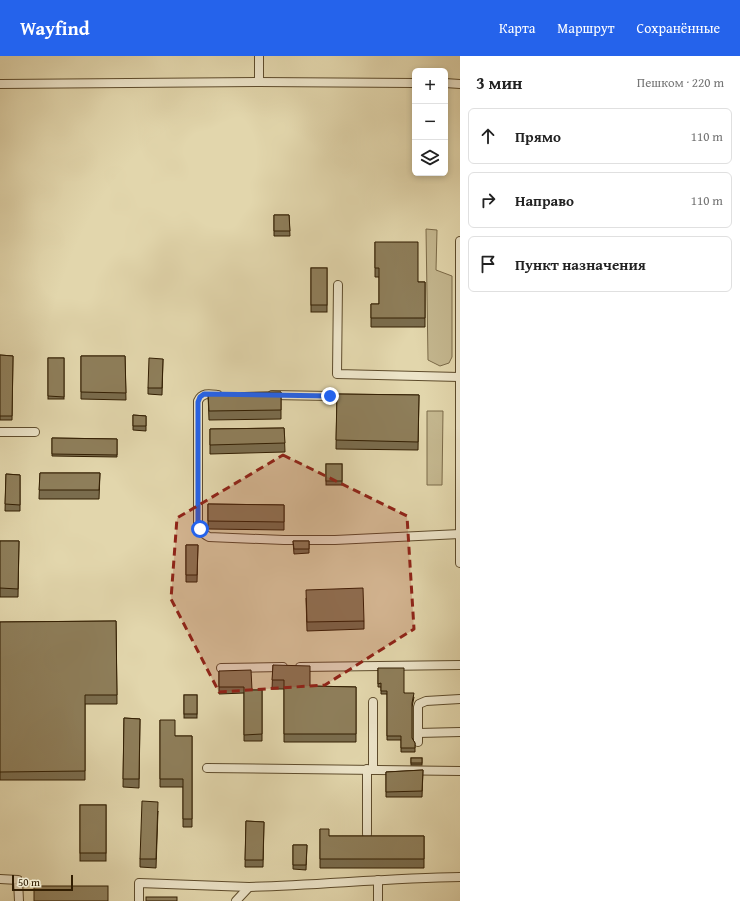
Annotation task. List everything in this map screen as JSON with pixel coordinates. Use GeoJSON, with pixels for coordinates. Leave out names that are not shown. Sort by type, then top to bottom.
{"type":"FeatureCollection","features":[{"type":"Feature","properties":{"kind":"street"},"geometry":{"type":"LineString","coordinates":[[258,82],[259,56]]}},
{"type":"Feature","properties":{"kind":"street"},"geometry":{"type":"LineString","coordinates":[[0,84],[258,82],[412,83]]}},
{"type":"Feature","properties":{"kind":"street"},"geometry":{"type":"LineString","coordinates":[[448,83],[460,84]]}},
{"type":"Feature","properties":{"kind":"street"},"geometry":{"type":"LineString","coordinates":[[460,241],[460,563]]}},
{"type":"Feature","properties":{"kind":"street"},"geometry":{"type":"LineString","coordinates":[[338,285],[337,374],[460,377]]}},
{"type":"Feature","properties":{"kind":"street"},"geometry":{"type":"LineString","coordinates":[[228,395],[204,394],[200,397],[198,402],[198,524],[203,534],[208,537],[284,540],[335,540],[460,534]]}},
{"type":"Feature","properties":{"kind":"street"},"geometry":{"type":"LineString","coordinates":[[267,395],[330,396]]}},
{"type":"Feature","properties":{"kind":"street"},"geometry":{"type":"LineString","coordinates":[[0,432],[35,432]]}},
{"type":"Feature","properties":{"kind":"street"},"geometry":{"type":"LineString","coordinates":[[222,668],[460,665]]}},
{"type":"Feature","properties":{"kind":"street"},"geometry":{"type":"LineString","coordinates":[[418,742],[419,704],[426,701],[460,699]]}},
{"type":"Feature","properties":{"kind":"street"},"geometry":{"type":"LineString","coordinates":[[367,834],[373,702]]}},
{"type":"Feature","properties":{"kind":"street"},"geometry":{"type":"LineString","coordinates":[[418,733],[460,732]]}},
{"type":"Feature","properties":{"kind":"street"},"geometry":{"type":"LineString","coordinates":[[207,768],[460,771]]}},
{"type":"Feature","properties":{"kind":"street"},"geometry":{"type":"LineString","coordinates":[[139,901],[139,884],[249,888],[378,880],[460,877]]}},
{"type":"Feature","properties":{"kind":"street"},"geometry":{"type":"LineString","coordinates":[[0,879],[18,880],[19,901]]}},
{"type":"Feature","properties":{"kind":"street"},"geometry":{"type":"LineString","coordinates":[[378,880],[378,901]]}},
{"type":"Feature","properties":{"kind":"street"},"geometry":{"type":"LineString","coordinates":[[236,901],[249,888]]}},
{"type":"Feature","properties":{"kind":"highlighted area"},"geometry":{"type":"Polygon","coordinates":[[[283,455],[407,516],[414,629],[325,685],[219,692],[171,599],[177,518],[283,455]]]}},
{"type":"Feature","properties":{"kind":"shaded area"},"geometry":{"type":"Polygon","coordinates":[[[426,229],[437,230],[436,270],[452,276],[452,357],[449,363],[440,366],[428,360],[426,229]]]}},
{"type":"Feature","properties":{"kind":"shaded area"},"geometry":{"type":"Polygon","coordinates":[[[427,411],[443,411],[442,485],[427,485],[427,411]]]}},
{"type":"Feature","properties":{"kind":"building"},"geometry":{"type":"Polygon","coordinates":[[[274,215],[289,215],[290,231],[274,231],[274,215]]]}},
{"type":"Feature","properties":{"kind":"building"},"geometry":{"type":"Polygon","coordinates":[[[375,242],[418,242],[418,282],[425,282],[425,318],[371,318],[371,304],[379,304],[379,268],[375,268],[375,242]]]}},
{"type":"Feature","properties":{"kind":"building"},"geometry":{"type":"Polygon","coordinates":[[[311,268],[327,268],[327,305],[311,305],[311,268]]]}},
{"type":"Feature","properties":{"kind":"building"},"geometry":{"type":"Polygon","coordinates":[[[0,355],[13,356],[12,416],[0,416],[0,355]]]}},
{"type":"Feature","properties":{"kind":"building"},"geometry":{"type":"Polygon","coordinates":[[[81,356],[125,356],[126,393],[81,392],[81,356]]]}},
{"type":"Feature","properties":{"kind":"building"},"geometry":{"type":"Polygon","coordinates":[[[48,358],[64,358],[64,397],[48,396],[48,358]]]}},
{"type":"Feature","properties":{"kind":"building"},"geometry":{"type":"Polygon","coordinates":[[[149,358],[163,359],[162,388],[148,388],[149,358]]]}},
{"type":"Feature","properties":{"kind":"building"},"geometry":{"type":"Polygon","coordinates":[[[281,392],[281,410],[209,411],[208,393],[281,392]]]}},
{"type":"Feature","properties":{"kind":"building"},"geometry":{"type":"Polygon","coordinates":[[[337,394],[419,395],[418,442],[336,440],[337,394]]]}},
{"type":"Feature","properties":{"kind":"building"},"geometry":{"type":"Polygon","coordinates":[[[133,415],[146,416],[146,426],[133,426],[133,415]]]}},
{"type":"Feature","properties":{"kind":"building"},"geometry":{"type":"Polygon","coordinates":[[[284,428],[285,443],[210,445],[210,429],[284,428]]]}},
{"type":"Feature","properties":{"kind":"building"},"geometry":{"type":"Polygon","coordinates":[[[52,438],[117,439],[117,455],[52,454],[52,438]]]}},
{"type":"Feature","properties":{"kind":"building"},"geometry":{"type":"Polygon","coordinates":[[[326,464],[342,464],[342,481],[326,481],[326,464]]]}},
{"type":"Feature","properties":{"kind":"building"},"geometry":{"type":"Polygon","coordinates":[[[40,473],[100,473],[99,490],[39,490],[40,473]]]}},
{"type":"Feature","properties":{"kind":"building"},"geometry":{"type":"Polygon","coordinates":[[[6,474],[20,475],[20,505],[5,504],[6,474]]]}},
{"type":"Feature","properties":{"kind":"building"},"geometry":{"type":"Polygon","coordinates":[[[208,504],[284,505],[284,522],[208,521],[208,504]]]}},
{"type":"Feature","properties":{"kind":"building"},"geometry":{"type":"Polygon","coordinates":[[[0,541],[19,541],[18,589],[0,588],[0,541]]]}},
{"type":"Feature","properties":{"kind":"building"},"geometry":{"type":"Polygon","coordinates":[[[293,541],[309,541],[309,549],[294,549],[293,541]]]}},
{"type":"Feature","properties":{"kind":"building"},"geometry":{"type":"Polygon","coordinates":[[[186,545],[198,545],[197,575],[186,575],[186,545]]]}},
{"type":"Feature","properties":{"kind":"building"},"geometry":{"type":"Polygon","coordinates":[[[363,588],[364,621],[307,622],[306,590],[363,588]]]}},
{"type":"Feature","properties":{"kind":"building"},"geometry":{"type":"Polygon","coordinates":[[[116,621],[117,695],[85,695],[85,771],[0,772],[0,622],[116,621]]]}},
{"type":"Feature","properties":{"kind":"building"},"geometry":{"type":"Polygon","coordinates":[[[273,665],[310,666],[310,686],[356,687],[356,734],[284,734],[284,680],[272,680],[273,665]]]}},
{"type":"Feature","properties":{"kind":"building"},"geometry":{"type":"Polygon","coordinates":[[[378,668],[404,668],[404,693],[414,693],[412,703],[412,738],[415,743],[415,748],[401,748],[401,736],[387,736],[387,691],[381,691],[381,683],[378,684],[378,668]]]}},
{"type":"Feature","properties":{"kind":"building"},"geometry":{"type":"Polygon","coordinates":[[[251,670],[252,690],[262,690],[262,734],[244,735],[244,687],[219,687],[219,671],[251,670]]]}},
{"type":"Feature","properties":{"kind":"building"},"geometry":{"type":"Polygon","coordinates":[[[184,695],[197,695],[197,714],[184,714],[184,695]]]}},
{"type":"Feature","properties":{"kind":"building"},"geometry":{"type":"Polygon","coordinates":[[[124,718],[140,719],[139,779],[123,779],[124,718]]]}},
{"type":"Feature","properties":{"kind":"building"},"geometry":{"type":"Polygon","coordinates":[[[160,720],[175,720],[175,736],[192,736],[192,819],[183,819],[183,779],[160,779],[160,720]]]}},
{"type":"Feature","properties":{"kind":"building"},"geometry":{"type":"Polygon","coordinates":[[[411,758],[422,758],[422,763],[411,763],[411,758]]]}},
{"type":"Feature","properties":{"kind":"building"},"geometry":{"type":"Polygon","coordinates":[[[423,770],[422,791],[386,792],[386,772],[423,770]]]}},
{"type":"Feature","properties":{"kind":"building"},"geometry":{"type":"Polygon","coordinates":[[[142,801],[158,802],[156,859],[140,859],[142,801]]]}},
{"type":"Feature","properties":{"kind":"building"},"geometry":{"type":"Polygon","coordinates":[[[80,805],[106,805],[106,853],[80,853],[80,805]]]}},
{"type":"Feature","properties":{"kind":"building"},"geometry":{"type":"Polygon","coordinates":[[[246,821],[264,822],[263,860],[245,860],[246,821]]]}},
{"type":"Feature","properties":{"kind":"building"},"geometry":{"type":"Polygon","coordinates":[[[320,829],[329,829],[329,836],[424,836],[424,859],[320,859],[320,829]]]}},
{"type":"Feature","properties":{"kind":"building"},"geometry":{"type":"Polygon","coordinates":[[[293,845],[307,845],[306,865],[293,865],[293,845]]]}},
{"type":"Feature","properties":{"kind":"building"},"geometry":{"type":"Polygon","coordinates":[[[34,886],[108,886],[108,901],[34,901],[34,886]]]}},
{"type":"Feature","properties":{"kind":"building"},"geometry":{"type":"Polygon","coordinates":[[[146,897],[177,897],[177,901],[146,901],[146,897]]]}},
{"type":"Feature","properties":{"kind":"route"},"geometry":{"type":"LineString","coordinates":[[200,529],[198,524],[198,402],[200,397],[204,394],[330,396]]}}]}
